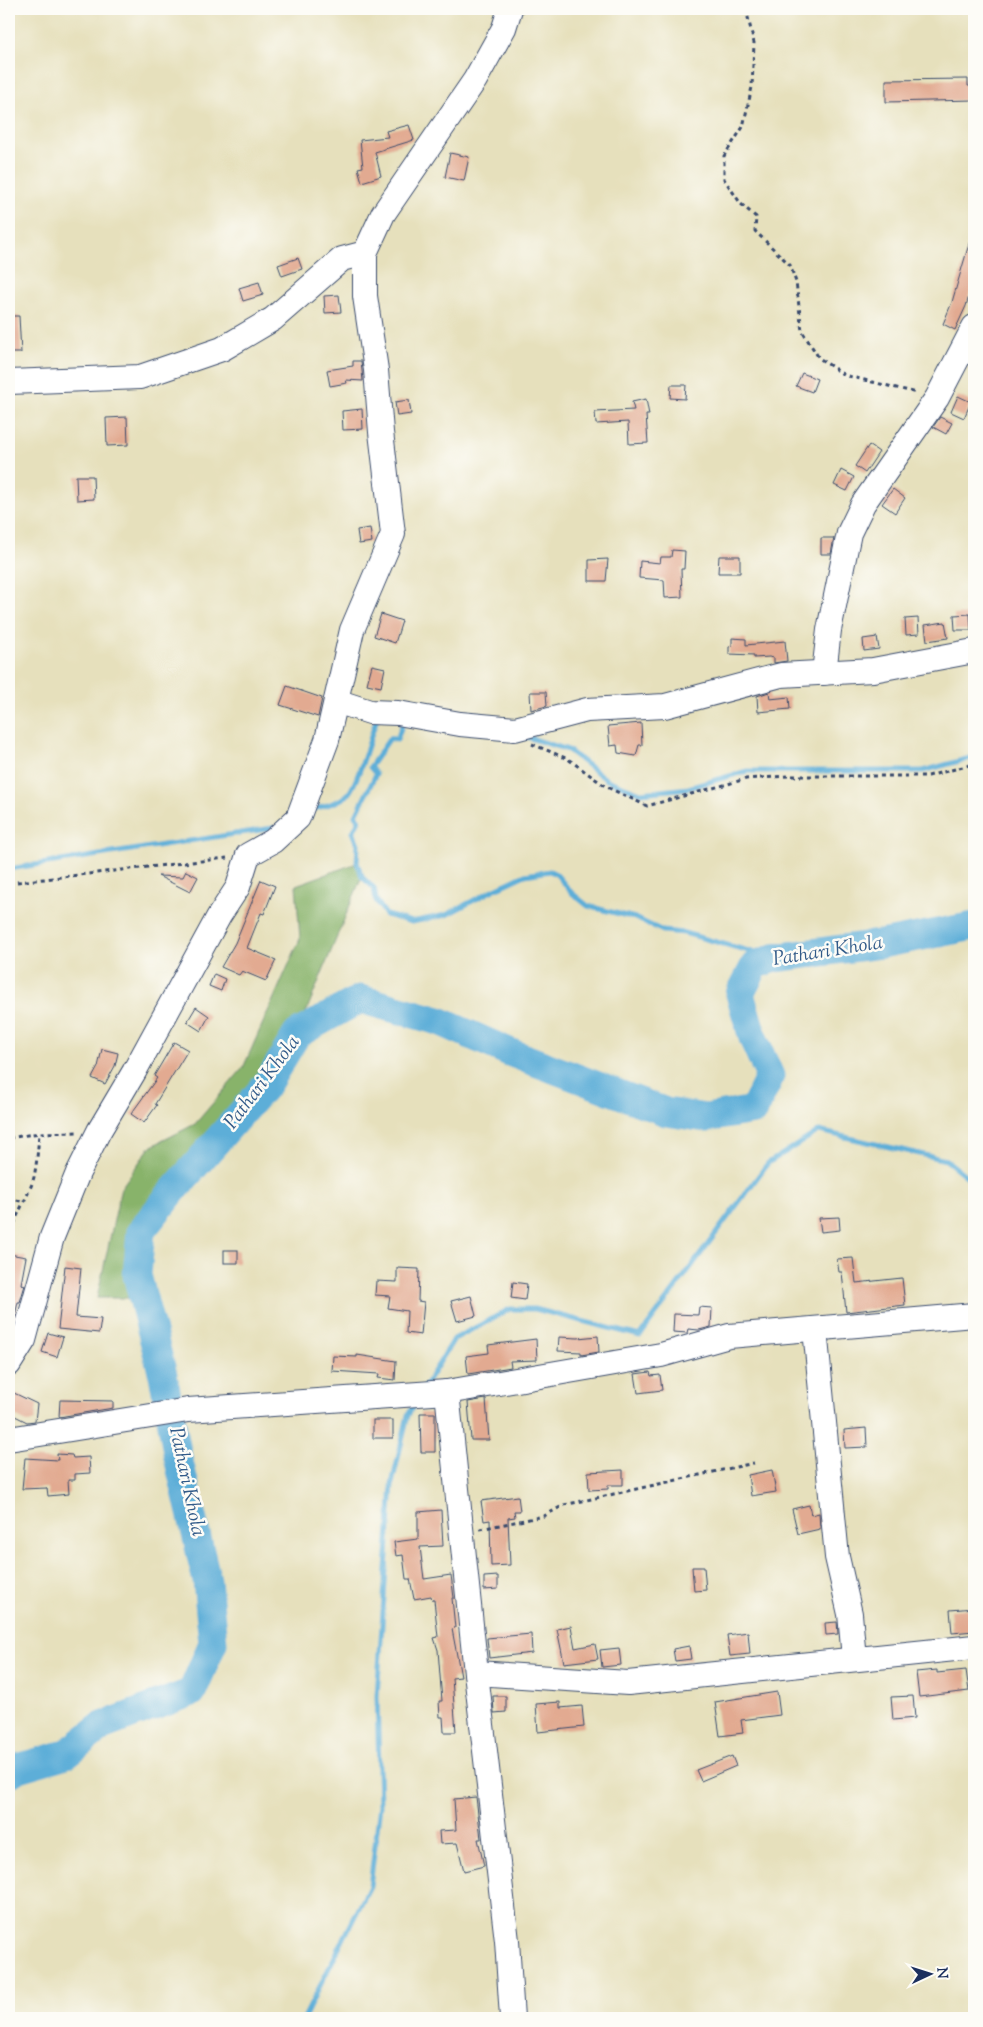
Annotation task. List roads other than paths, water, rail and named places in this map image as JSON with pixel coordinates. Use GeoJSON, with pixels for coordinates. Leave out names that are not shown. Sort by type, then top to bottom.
{"type":"FeatureCollection","features":[{"type":"Feature","properties":{"kind":"street"},"geometry":{"type":"LineString","coordinates":[[9,1364],[24,1340],[52,1237],[78,1173],[99,1131],[134,1072],[219,916],[238,887],[248,856],[273,841],[298,818],[327,740],[352,630],[393,534],[376,370],[365,296],[365,253],[383,214],[475,80],[504,28],[510,9]]}},
{"type":"Feature","properties":{"kind":"street"},"geometry":{"type":"LineString","coordinates":[[9,382],[140,377],[222,349],[273,319],[342,259],[365,253]]}},
{"type":"Feature","properties":{"kind":"street"},"geometry":{"type":"LineString","coordinates":[[824,673],[829,630],[850,533],[863,504],[937,398],[974,327]]}},
{"type":"Feature","properties":{"kind":"street"},"geometry":{"type":"LineString","coordinates":[[336,701],[370,712],[398,712],[460,724],[515,729],[587,710],[665,706],[782,675],[874,670],[974,651]]}},
{"type":"Feature","properties":{"kind":"street"},"geometry":{"type":"LineString","coordinates":[[9,1439],[188,1410],[447,1392],[660,1355],[729,1336],[974,1315]]}},
{"type":"Feature","properties":{"kind":"street"},"geometry":{"type":"LineString","coordinates":[[815,1329],[837,1557],[850,1614],[854,1659]]}},
{"type":"Feature","properties":{"kind":"street"},"geometry":{"type":"LineString","coordinates":[[447,1392],[476,1673],[507,1941],[512,2018]]}},
{"type":"Feature","properties":{"kind":"street"},"geometry":{"type":"LineString","coordinates":[[476,1673],[628,1683],[974,1647]]}},
{"type":"Feature","properties":{"kind":"waterway"},"geometry":{"type":"LineString","coordinates":[[309,810],[335,802],[345,797],[352,789],[377,718]]}},
{"type":"Feature","properties":{"kind":"waterway"},"geometry":{"type":"LineString","coordinates":[[362,876],[357,863],[358,844],[353,832],[359,820],[356,815],[376,774],[370,767],[390,738],[397,740],[404,719]]}},
{"type":"Feature","properties":{"kind":"waterway"},"geometry":{"type":"LineString","coordinates":[[524,736],[568,750],[607,780],[641,793],[688,788],[747,771],[923,771],[974,757]]}},
{"type":"Feature","properties":{"kind":"waterway"},"geometry":{"type":"LineString","coordinates":[[9,869],[273,828]]}},
{"type":"Feature","properties":{"kind":"waterway"},"geometry":{"type":"LineString","coordinates":[[362,877],[374,888],[376,900],[386,915],[412,922],[446,915],[525,875],[550,871],[556,874],[572,893],[588,906],[635,918],[663,931],[684,933],[774,958]]}},
{"type":"Feature","properties":{"kind":"waterway","name":"Pathari Khola"},"geometry":{"type":"LineString","coordinates":[[9,1774],[18,1768],[66,1754],[102,1726],[192,1692],[213,1643],[207,1581],[178,1457],[163,1375],[137,1275],[141,1231],[172,1192],[267,1084],[297,1034],[360,999],[439,1021],[509,1052],[666,1112],[706,1118],[754,1110],[770,1076],[753,1038],[740,994],[755,965],[774,958],[881,944],[974,926]]}},
{"type":"Feature","properties":{"kind":"waterway"},"geometry":{"type":"LineString","coordinates":[[425,1386],[454,1339],[510,1309],[535,1309],[640,1336],[768,1163],[819,1131],[946,1160],[974,1182]]}},
{"type":"Feature","properties":{"kind":"waterway"},"geometry":{"type":"LineString","coordinates":[[304,2018],[370,1886],[380,1805],[377,1696],[392,1484],[408,1415],[416,1402]]}}]}
